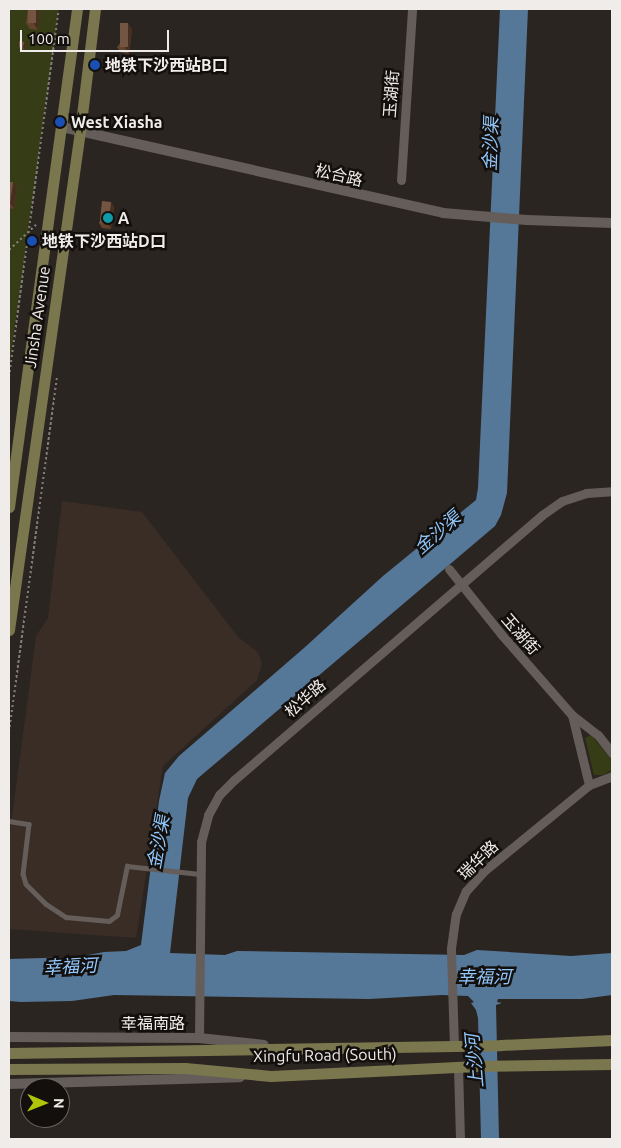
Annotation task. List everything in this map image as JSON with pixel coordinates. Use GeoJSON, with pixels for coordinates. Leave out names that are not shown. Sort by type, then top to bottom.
{"type":"FeatureCollection","features":[{"type":"Feature","properties":{"kind":"main road","name":"Jinsha Avenue"},"geometry":{"type":"LineString","coordinates":[[9,507],[77,9]]}},
{"type":"Feature","properties":{"kind":"main road","name":"Jinsha Avenue"},"geometry":{"type":"LineString","coordinates":[[9,630],[80,131],[94,9]]}},
{"type":"Feature","properties":{"kind":"main road","name":"Xingfu Road (South)"},"geometry":{"type":"LineString","coordinates":[[9,1053],[501,1045],[612,1040]]}},
{"type":"Feature","properties":{"kind":"main road","name":"Xingfu Road (South)"},"geometry":{"type":"LineString","coordinates":[[9,1069],[186,1068],[271,1076],[472,1066],[612,1064]]}},
{"type":"Feature","properties":{"kind":"street","name":"玉湖街"},"geometry":{"type":"LineString","coordinates":[[401,180],[412,9]]}},
{"type":"Feature","properties":{"kind":"street","name":"松合路"},"geometry":{"type":"LineString","coordinates":[[62,128],[443,213],[527,220],[612,223]]}},
{"type":"Feature","properties":{"kind":"street","name":"松华路"},"geometry":{"type":"LineString","coordinates":[[199,1038],[201,842],[208,815],[219,795],[460,584],[542,515],[562,501],[586,493],[612,491]]}},
{"type":"Feature","properties":{"kind":"street","name":"玉湖街"},"geometry":{"type":"LineString","coordinates":[[449,569],[501,634],[572,715],[598,735],[612,753]]}},
{"type":"Feature","properties":{"kind":"street","name":"玉湖街"},"geometry":{"type":"LineString","coordinates":[[572,715],[589,786]]}},
{"type":"Feature","properties":{"kind":"street","name":"瑞华路"},"geometry":{"type":"LineString","coordinates":[[454,1046],[451,948],[456,914],[466,891],[484,872],[589,786],[612,776]]}},
{"type":"Feature","properties":{"kind":"street","name":"幸福南路"},"geometry":{"type":"LineString","coordinates":[[9,1037],[199,1038],[297,1048]]}},
{"type":"Feature","properties":{"kind":"street"},"geometry":{"type":"LineString","coordinates":[[458,1067],[460,1139]]}},
{"type":"Feature","properties":{"kind":"street"},"geometry":{"type":"LineString","coordinates":[[9,1084],[271,1076]]}},
{"type":"Feature","properties":{"kind":"lane"},"geometry":{"type":"LineString","coordinates":[[9,821],[29,824],[23,874],[26,884],[58,914],[109,921],[117,915],[127,866],[200,874]]}},
{"type":"Feature","properties":{"kind":"path"},"geometry":{"type":"LineString","coordinates":[[9,377],[59,9]]}},
{"type":"Feature","properties":{"kind":"path"},"geometry":{"type":"LineString","coordinates":[[9,250],[50,214]]}},
{"type":"Feature","properties":{"kind":"path"},"geometry":{"type":"LineString","coordinates":[[9,732],[56,378]]}},
{"type":"Feature","properties":{"kind":"shaded area"},"geometry":{"type":"Polygon","coordinates":[[[62,501],[142,512],[238,637],[258,652],[262,664],[257,680],[163,766],[136,938],[9,929],[9,840],[36,636],[48,618],[62,501]]]}},
{"type":"Feature","properties":{"kind":"green space"},"geometry":{"type":"Polygon","coordinates":[[[9,9],[59,9],[9,369],[9,9]]]}},
{"type":"Feature","properties":{"kind":"green space"},"geometry":{"type":"Polygon","coordinates":[[[591,735],[612,760],[612,770],[603,775],[594,775],[585,738],[591,735]]]}},
{"type":"Feature","properties":{"kind":"water"},"geometry":{"type":"Polygon","coordinates":[[[500,9],[528,9],[507,493],[501,515],[495,526],[197,779],[188,798],[170,953],[225,955],[237,951],[464,955],[477,950],[571,956],[612,953],[612,995],[582,999],[498,999],[497,1002],[502,1003],[496,1005],[499,1139],[481,1139],[478,1018],[476,1010],[471,1003],[474,1002],[468,996],[442,995],[369,999],[114,995],[72,1001],[21,1002],[9,1001],[9,959],[78,957],[104,952],[126,951],[141,945],[159,801],[165,773],[179,756],[304,648],[383,576],[476,500],[500,9]]]}},
{"type":"Feature","properties":{"kind":"building"},"geometry":{"type":"Polygon","coordinates":[[[28,9],[36,9],[36,23],[28,23],[28,9]]]}},
{"type":"Feature","properties":{"kind":"building"},"geometry":{"type":"Polygon","coordinates":[[[120,23],[128,23],[128,47],[120,47],[120,23]]]}},
{"type":"Feature","properties":{"kind":"building"},"geometry":{"type":"Polygon","coordinates":[[[19,41],[24,42],[23,47],[19,47],[19,41]]]}},
{"type":"Feature","properties":{"kind":"building"},"geometry":{"type":"Polygon","coordinates":[[[9,182],[13,182],[10,203],[9,203],[9,182]]]}},
{"type":"Feature","properties":{"kind":"building"},"geometry":{"type":"Polygon","coordinates":[[[102,201],[111,202],[109,224],[100,223],[102,201]]]}},
{"type":"Feature","properties":{"kind":"place","name":"地铁下沙西站B口"},"geometry":{"type":"Point","coordinates":[95,65]}},
{"type":"Feature","properties":{"kind":"place","name":"West Xiasha"},"geometry":{"type":"Point","coordinates":[60,122]}},
{"type":"Feature","properties":{"kind":"place","name":"A"},"geometry":{"type":"Point","coordinates":[108,218]}},
{"type":"Feature","properties":{"kind":"place","name":"地铁下沙西站D口"},"geometry":{"type":"Point","coordinates":[32,241]}},
{"type":"Feature","properties":{"kind":"water label","name":"金沙渠"},"geometry":{"type":"Point","coordinates":[490,144]}},
{"type":"Feature","properties":{"kind":"water label","name":"金沙渠"},"geometry":{"type":"Point","coordinates":[437,532]}},
{"type":"Feature","properties":{"kind":"water label","name":"金沙渠"},"geometry":{"type":"Point","coordinates":[158,842]}},
{"type":"Feature","properties":{"kind":"water label","name":"幸福河"},"geometry":{"type":"Point","coordinates":[70,966]}},
{"type":"Feature","properties":{"kind":"water label","name":"幸福河"},"geometry":{"type":"Point","coordinates":[484,976]}},
{"type":"Feature","properties":{"kind":"water label","name":"上沙河"},"geometry":{"type":"Point","coordinates":[474,1061]}}]}
